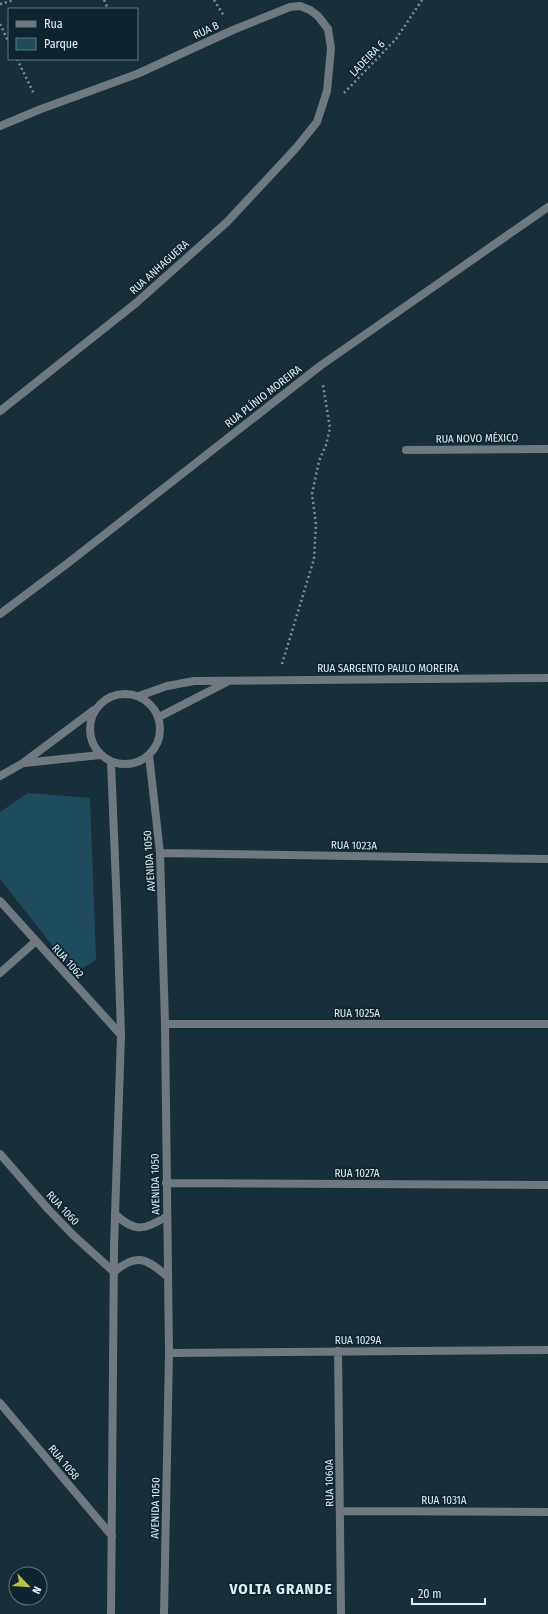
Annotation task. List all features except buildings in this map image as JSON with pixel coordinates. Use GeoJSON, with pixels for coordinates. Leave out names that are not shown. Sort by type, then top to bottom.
{"type":"FeatureCollection","features":[{"type":"Feature","properties":{"kind":"street","name":"RUA B"},"geometry":{"type":"LineString","coordinates":[[0,126],[41,109],[137,74],[232,30],[290,6],[300,6],[310,10],[318,16],[328,29],[331,48],[328,91],[317,122]]}},
{"type":"Feature","properties":{"kind":"street","name":"RUA ANHAGUERA"},"geometry":{"type":"LineString","coordinates":[[0,412],[136,303],[227,222],[296,148],[317,122]]}},
{"type":"Feature","properties":{"kind":"street","name":"RUA PLÍNIO MOREIRA"},"geometry":{"type":"LineString","coordinates":[[0,614],[320,366],[548,207]]}},
{"type":"Feature","properties":{"kind":"street","name":"RUA NOVO MÉXICO"},"geometry":{"type":"LineString","coordinates":[[406,450],[548,449]]}},
{"type":"Feature","properties":{"kind":"street","name":"RUA SARGENTO PAULO MOREIRA"},"geometry":{"type":"LineString","coordinates":[[139,696],[167,686],[194,681],[227,682],[278,680],[548,678]]}},
{"type":"Feature","properties":{"kind":"street","name":"RUA SARGENTO PAULO MOREIRA"},"geometry":{"type":"LineString","coordinates":[[159,717],[227,682]]}},
{"type":"Feature","properties":{"kind":"street"},"geometry":{"type":"LineString","coordinates":[[124,693],[139,696],[151,704],[159,717],[161,728],[156,747],[149,755],[140,761],[131,764],[111,762],[100,755],[93,745],[90,733],[90,721],[101,702],[110,696],[124,693]]}},
{"type":"Feature","properties":{"kind":"street"},"geometry":{"type":"LineString","coordinates":[[0,776],[23,763],[95,710]]}},
{"type":"Feature","properties":{"kind":"street"},"geometry":{"type":"LineString","coordinates":[[23,763],[100,755]]}},
{"type":"Feature","properties":{"kind":"street","name":"AVENIDA 1050"},"geometry":{"type":"LineString","coordinates":[[149,755],[160,853],[165,1024],[169,1353],[164,1614]]}},
{"type":"Feature","properties":{"kind":"street"},"geometry":{"type":"LineString","coordinates":[[111,762],[121,1035],[114,1272],[111,1614]]}},
{"type":"Feature","properties":{"kind":"street","name":"RUA 1023A"},"geometry":{"type":"LineString","coordinates":[[160,853],[548,859]]}},
{"type":"Feature","properties":{"kind":"street","name":"RUA 1062"},"geometry":{"type":"LineString","coordinates":[[0,901],[121,1035]]}},
{"type":"Feature","properties":{"kind":"street"},"geometry":{"type":"LineString","coordinates":[[0,974],[36,941]]}},
{"type":"Feature","properties":{"kind":"street","name":"RUA 1025A"},"geometry":{"type":"LineString","coordinates":[[165,1024],[548,1024]]}},
{"type":"Feature","properties":{"kind":"street","name":"RUA 1060"},"geometry":{"type":"LineString","coordinates":[[0,1154],[48,1210],[114,1272]]}},
{"type":"Feature","properties":{"kind":"street","name":"RUA 1027A"},"geometry":{"type":"LineString","coordinates":[[166,1183],[548,1185]]}},
{"type":"Feature","properties":{"kind":"street"},"geometry":{"type":"LineString","coordinates":[[116,1214],[125,1223],[135,1228],[146,1227],[167,1216]]}},
{"type":"Feature","properties":{"kind":"street"},"geometry":{"type":"LineString","coordinates":[[114,1272],[132,1260],[142,1259],[153,1264],[168,1277]]}},
{"type":"Feature","properties":{"kind":"street","name":"RUA 1029A"},"geometry":{"type":"LineString","coordinates":[[169,1353],[548,1350]]}},
{"type":"Feature","properties":{"kind":"street","name":"RUA 1060A"},"geometry":{"type":"LineString","coordinates":[[338,1352],[341,1614]]}},
{"type":"Feature","properties":{"kind":"street","name":"RUA 1058"},"geometry":{"type":"LineString","coordinates":[[0,1403],[112,1536]]}},
{"type":"Feature","properties":{"kind":"street","name":"RUA 1031A"},"geometry":{"type":"LineString","coordinates":[[341,1511],[548,1512]]}},
{"type":"Feature","properties":{"kind":"path"},"geometry":{"type":"LineString","coordinates":[[0,4],[14,0]]}},
{"type":"Feature","properties":{"kind":"path","name":"LADEIRA 6"},"geometry":{"type":"LineString","coordinates":[[343,94],[396,38],[422,0]]}},
{"type":"Feature","properties":{"kind":"path"},"geometry":{"type":"LineString","coordinates":[[0,24],[8,41]]}},
{"type":"Feature","properties":{"kind":"path"},"geometry":{"type":"LineString","coordinates":[[17,60],[41,109]]}},
{"type":"Feature","properties":{"kind":"path"},"geometry":{"type":"LineString","coordinates":[[278,680],[314,559],[316,524],[312,494],[319,461],[326,445],[330,428],[320,366]]}},
{"type":"Feature","properties":{"kind":"green space"},"geometry":{"type":"Polygon","coordinates":[[[28,793],[90,798],[96,960],[74,973],[0,879],[0,812],[28,793]]]}},
{"type":"Feature","properties":{"kind":"district","name":"VOLTA GRANDE"},"geometry":{"type":"Point","coordinates":[281,1589]}}]}
